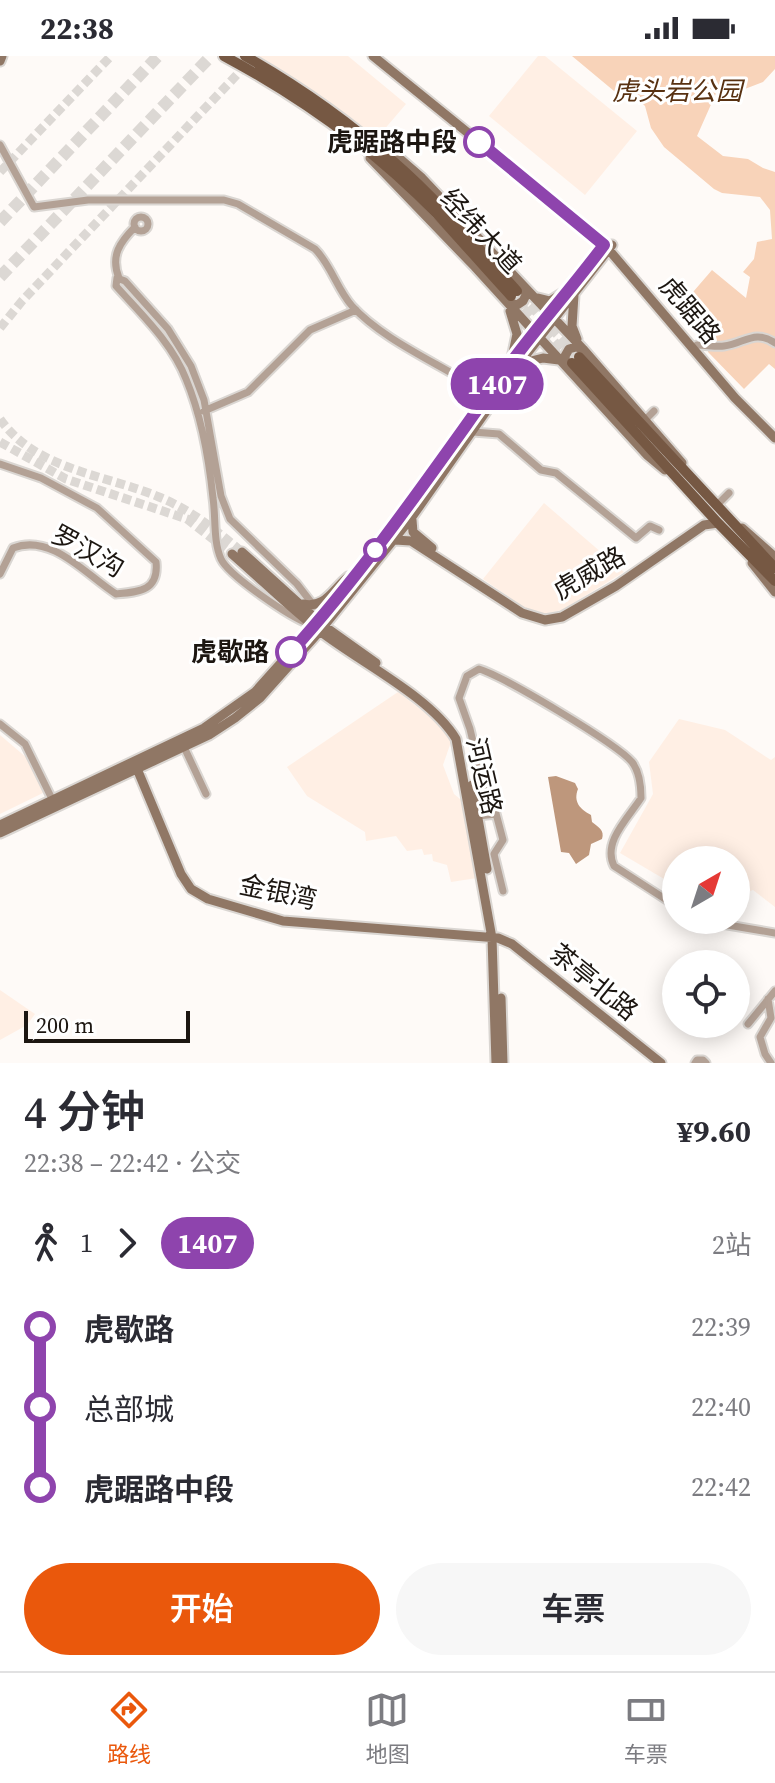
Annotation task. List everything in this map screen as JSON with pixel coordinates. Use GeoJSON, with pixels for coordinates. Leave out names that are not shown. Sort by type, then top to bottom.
{"type":"FeatureCollection","features":[{"type":"Feature","properties":{"kind":"main road","name":"经纬大道"},"geometry":{"type":"LineString","coordinates":[[224,56],[345,127]]}},
{"type":"Feature","properties":{"kind":"main road","name":"经纬大道"},"geometry":{"type":"LineString","coordinates":[[245,56],[283,78],[345,127],[436,213],[514,294]]}},
{"type":"Feature","properties":{"kind":"main road"},"geometry":{"type":"LineString","coordinates":[[572,359],[717,505],[736,541],[775,581]]}},
{"type":"Feature","properties":{"kind":"main road"},"geometry":{"type":"LineString","coordinates":[[572,359],[705,509],[723,520],[775,568]]}},
{"type":"Feature","properties":{"kind":"street","name":"虎踞路"},"geometry":{"type":"LineString","coordinates":[[373,56],[608,245],[775,431]]}},
{"type":"Feature","properties":{"kind":"street"},"geometry":{"type":"LineString","coordinates":[[345,127],[384,146],[415,171],[514,294],[537,335],[646,419],[675,452],[696,483]]}},
{"type":"Feature","properties":{"kind":"street"},"geometry":{"type":"LineString","coordinates":[[0,145],[34,207],[88,200],[140,199],[194,199],[238,204],[315,249],[356,310],[382,330],[470,384],[477,396],[475,415]]}},
{"type":"Feature","properties":{"kind":"street"},"geometry":{"type":"LineString","coordinates":[[140,199],[142,218],[135,221],[135,227],[117,247],[115,268],[119,278],[162,322],[179,345],[201,390],[221,496],[235,526]]}},
{"type":"Feature","properties":{"kind":"street"},"geometry":{"type":"LineString","coordinates":[[136,765],[216,731],[250,706],[395,540],[473,432],[515,364],[608,245]]}},
{"type":"Feature","properties":{"kind":"street","name":"虎踞路"},"geometry":{"type":"LineString","coordinates":[[608,245],[735,398],[775,438]]}},
{"type":"Feature","properties":{"kind":"street"},"geometry":{"type":"LineString","coordinates":[[119,278],[115,280],[116,286],[165,343],[182,369],[196,413],[213,495],[219,555],[225,567],[290,616],[319,626]]}},
{"type":"Feature","properties":{"kind":"street"},"geometry":{"type":"LineString","coordinates":[[514,294],[550,301],[574,291]]}},
{"type":"Feature","properties":{"kind":"street"},"geometry":{"type":"LineString","coordinates":[[572,359],[574,291]]}},
{"type":"Feature","properties":{"kind":"street"},"geometry":{"type":"LineString","coordinates":[[514,294],[517,334],[515,364]]}},
{"type":"Feature","properties":{"kind":"street"},"geometry":{"type":"LineString","coordinates":[[534,296],[552,317],[572,359]]}},
{"type":"Feature","properties":{"kind":"street"},"geometry":{"type":"LineString","coordinates":[[196,413],[248,392],[310,330],[356,310]]}},
{"type":"Feature","properties":{"kind":"street"},"geometry":{"type":"LineString","coordinates":[[697,345],[725,346],[749,336],[767,337],[775,343]]}},
{"type":"Feature","properties":{"kind":"street"},"geometry":{"type":"LineString","coordinates":[[470,384],[488,385],[515,364],[531,359],[572,359]]}},
{"type":"Feature","properties":{"kind":"street"},"geometry":{"type":"LineString","coordinates":[[0,825],[136,765],[204,728],[255,692],[319,626],[504,374]]}},
{"type":"Feature","properties":{"kind":"street"},"geometry":{"type":"LineString","coordinates":[[646,419],[654,411]]}},
{"type":"Feature","properties":{"kind":"street"},"geometry":{"type":"LineString","coordinates":[[473,432],[499,434],[541,470],[556,473],[636,538],[650,526],[659,530]]}},
{"type":"Feature","properties":{"kind":"street","name":"罗汉沟"},"geometry":{"type":"LineString","coordinates":[[0,464],[41,478],[97,508],[156,562],[157,571],[147,588],[139,592],[116,594],[65,556],[35,543],[13,548],[0,574]]}},
{"type":"Feature","properties":{"kind":"street"},"geometry":{"type":"LineString","coordinates":[[717,505],[729,493]]}},
{"type":"Feature","properties":{"kind":"street","name":"虎威路"},"geometry":{"type":"LineString","coordinates":[[412,517],[413,532],[424,543],[524,610],[545,616],[560,614],[610,585],[701,522],[705,509]]}},
{"type":"Feature","properties":{"kind":"street"},"geometry":{"type":"LineString","coordinates":[[215,522],[223,516],[235,526],[297,584],[314,606]]}},
{"type":"Feature","properties":{"kind":"street"},"geometry":{"type":"LineString","coordinates":[[723,520],[775,557]]}},
{"type":"Feature","properties":{"kind":"street","name":"虎威路"},"geometry":{"type":"LineString","coordinates":[[395,540],[411,541],[522,613],[545,620],[562,617],[616,586],[704,525],[723,520]]}},
{"type":"Feature","properties":{"kind":"street"},"geometry":{"type":"LineString","coordinates":[[736,541],[775,592]]}},
{"type":"Feature","properties":{"kind":"street","name":"河运路"},"geometry":{"type":"LineString","coordinates":[[496,1063],[495,938],[461,751],[456,739],[431,709],[319,626],[237,553],[299,603],[319,626],[435,705],[453,724],[466,749],[478,816],[495,938],[503,1063]]}},
{"type":"Feature","properties":{"kind":"street"},"geometry":{"type":"LineString","coordinates":[[299,603],[314,606],[325,601],[345,579],[361,568]]}},
{"type":"Feature","properties":{"kind":"street"},"geometry":{"type":"LineString","coordinates":[[503,891],[494,854],[503,840],[483,784],[459,698],[467,676],[479,669],[559,712],[631,761],[641,798],[612,843],[611,859],[614,866],[662,897]]}},
{"type":"Feature","properties":{"kind":"street"},"geometry":{"type":"LineString","coordinates":[[0,724],[25,744],[54,803]]}},
{"type":"Feature","properties":{"kind":"street"},"geometry":{"type":"LineString","coordinates":[[184,747],[206,794]]}},
{"type":"Feature","properties":{"kind":"street","name":"金银湾"},"geometry":{"type":"LineString","coordinates":[[136,765],[185,883],[208,899],[283,921],[495,938]]}},
{"type":"Feature","properties":{"kind":"street"},"geometry":{"type":"LineString","coordinates":[[0,833],[54,803]]}},
{"type":"Feature","properties":{"kind":"street"},"geometry":{"type":"LineString","coordinates":[[478,816],[496,814]]}},
{"type":"Feature","properties":{"kind":"street"},"geometry":{"type":"LineString","coordinates":[[750,929],[775,933]]}},
{"type":"Feature","properties":{"kind":"street","name":"茶亭北路"},"geometry":{"type":"LineString","coordinates":[[495,938],[512,944],[661,1063]]}},
{"type":"Feature","properties":{"kind":"street"},"geometry":{"type":"LineString","coordinates":[[750,1022],[775,991]]}},
{"type":"Feature","properties":{"kind":"street"},"geometry":{"type":"LineString","coordinates":[[768,999],[771,1018],[760,1037],[771,1063]]}},
{"type":"Feature","properties":{"kind":"street"},"geometry":{"type":"LineString","coordinates":[[695,1063],[703,1060],[706,1063]]}},
{"type":"Feature","properties":{"kind":"shaded area"},"geometry":{"type":"Polygon","coordinates":[[[257,56],[348,56],[406,104],[377,138],[285,72],[257,56]]]}},
{"type":"Feature","properties":{"kind":"shaded area"},"geometry":{"type":"Polygon","coordinates":[[[538,56],[545,56],[637,131],[585,195],[489,116],[538,56]]]}},
{"type":"Feature","properties":{"kind":"shaded area"},"geometry":{"type":"Polygon","coordinates":[[[544,503],[624,572],[562,610],[543,614],[526,609],[483,579],[544,503]]]}},
{"type":"Feature","properties":{"kind":"shaded area"},"geometry":{"type":"Polygon","coordinates":[[[398,692],[437,722],[451,742],[443,765],[454,794],[466,804],[477,878],[451,882],[447,865],[433,861],[432,854],[424,855],[422,849],[407,851],[396,836],[366,841],[365,832],[307,796],[287,767],[398,692]]]}},
{"type":"Feature","properties":{"kind":"shaded area"},"geometry":{"type":"Polygon","coordinates":[[[679,719],[725,730],[771,760],[775,757],[775,907],[753,890],[750,891],[750,846],[662,846],[662,878],[620,853],[653,794],[649,762],[679,719]]]}},
{"type":"Feature","properties":{"kind":"shaded area"},"geometry":{"type":"Polygon","coordinates":[[[0,735],[27,758],[45,792],[0,814],[0,735]]]}},
{"type":"Feature","properties":{"kind":"shaded area"},"geometry":{"type":"Polygon","coordinates":[[[556,776],[575,783],[578,805],[591,815],[592,822],[603,833],[602,839],[591,844],[589,855],[576,864],[569,853],[561,852],[548,777],[556,776]]]}},
{"type":"Feature","properties":{"kind":"shaded area"},"geometry":{"type":"Polygon","coordinates":[[[0,990],[35,1014],[27,1025],[0,1040],[0,990]]]}},
{"type":"Feature","properties":{"kind":"green space","name":"虎头岩公园"},"geometry":{"type":"Polygon","coordinates":[[[572,56],[775,56],[775,69],[763,82],[737,92],[732,88],[717,91],[697,136],[723,156],[748,159],[775,172],[775,369],[769,364],[744,389],[708,352],[707,338],[714,324],[687,299],[712,270],[746,298],[750,277],[743,272],[754,259],[757,242],[772,239],[770,210],[760,197],[722,193],[714,189],[664,147],[651,128],[645,106],[626,88],[620,96],[572,56]]]}},
{"type":"Feature","properties":{"kind":"tunnel"},"geometry":{"type":"LineString","coordinates":[[0,172],[111,56]]}},
{"type":"Feature","properties":{"kind":"tunnel"},"geometry":{"type":"LineString","coordinates":[[0,222],[158,56]]}},
{"type":"Feature","properties":{"kind":"tunnel"},"geometry":{"type":"LineString","coordinates":[[0,277],[211,56]]}},
{"type":"Feature","properties":{"kind":"tunnel"},"geometry":{"type":"LineString","coordinates":[[0,328],[249,62]]}},
{"type":"Feature","properties":{"kind":"tunnel"},"geometry":{"type":"LineString","coordinates":[[520,294],[575,353]]}},
{"type":"Feature","properties":{"kind":"tunnel"},"geometry":{"type":"LineString","coordinates":[[513,298],[570,359]]}},
{"type":"Feature","properties":{"kind":"tunnel"},"geometry":{"type":"LineString","coordinates":[[0,419],[32,450],[73,469],[171,502],[203,521],[242,552]]}},
{"type":"Feature","properties":{"kind":"tunnel"},"geometry":{"type":"LineString","coordinates":[[0,442],[66,479],[187,519],[232,554]]}},
{"type":"Feature","properties":{"kind":"bus line","name":"1407"},"geometry":{"type":"LineString","coordinates":[[291,652],[361,568],[534,332],[604,245],[479,142]]}},
{"type":"Feature","properties":{"kind":"place","name":"虎踞路中段"},"geometry":{"type":"Point","coordinates":[479,142]}},
{"type":"Feature","properties":{"kind":"place","name":"虎歇路"},"geometry":{"type":"Point","coordinates":[291,652]}}]}
